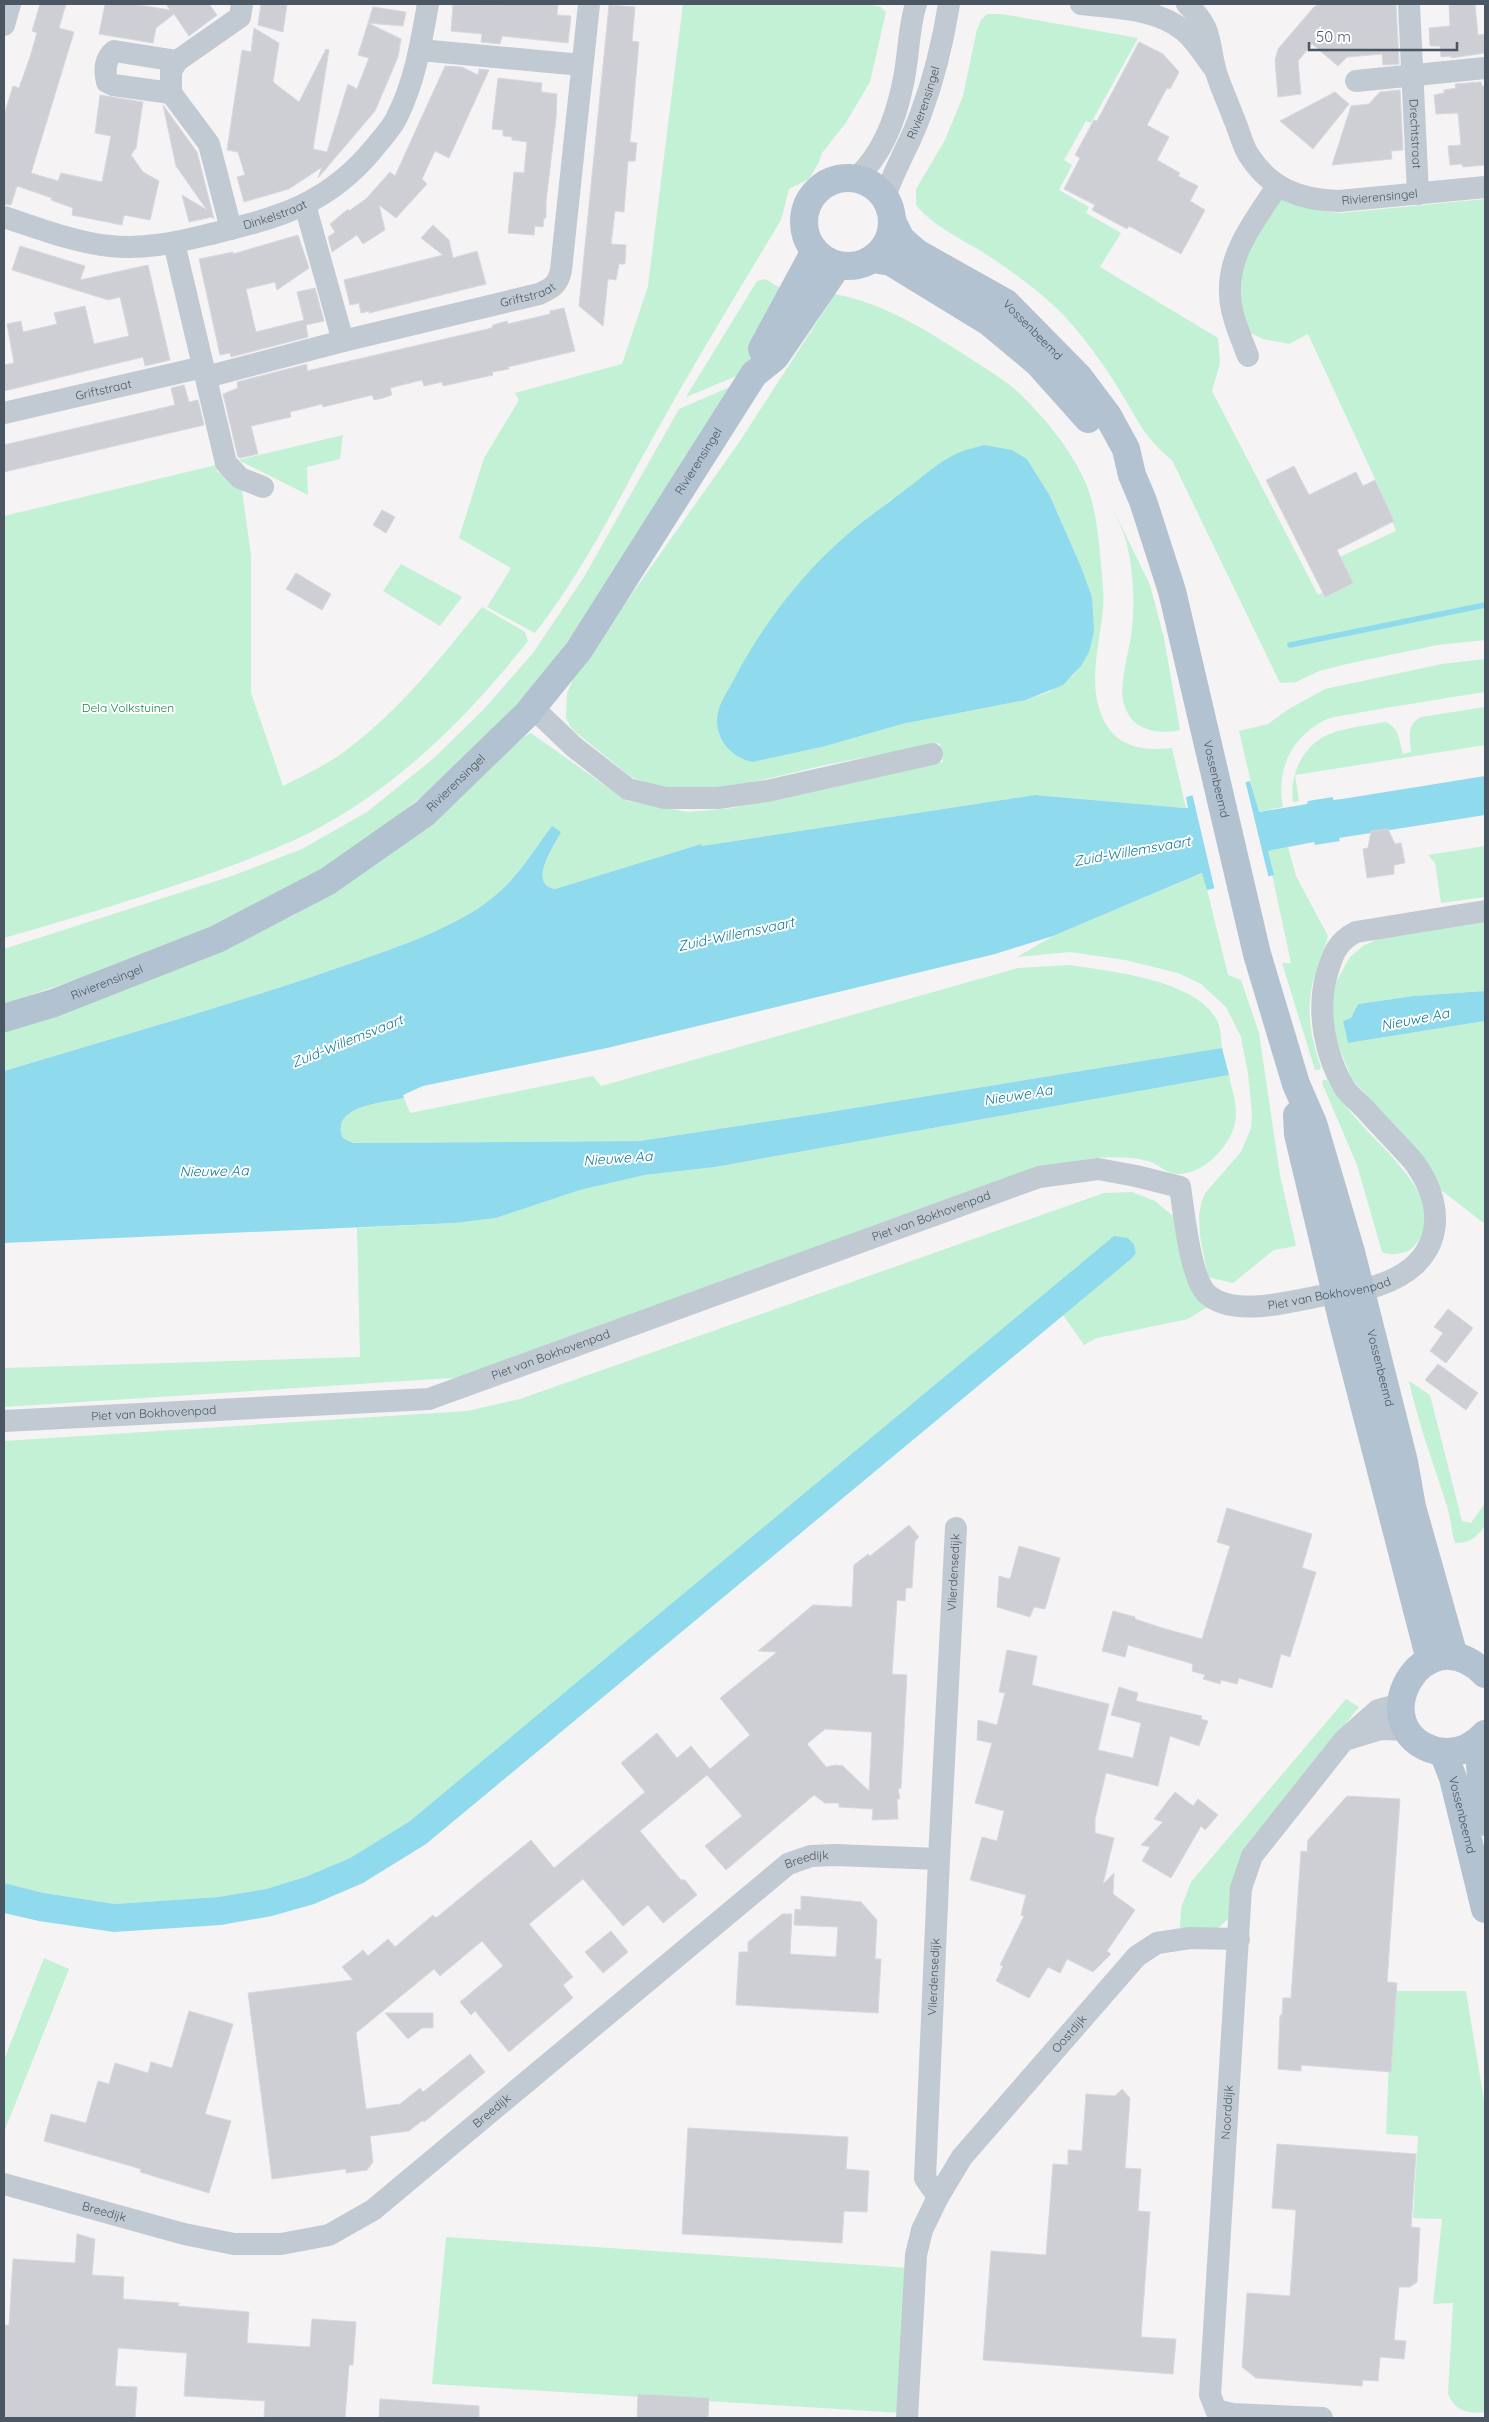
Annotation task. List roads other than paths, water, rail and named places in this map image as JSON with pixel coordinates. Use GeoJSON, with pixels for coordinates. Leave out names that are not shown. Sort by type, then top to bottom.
{"type":"FeatureCollection","features":[{"type":"Feature","properties":{"kind":"main road"},"geometry":{"type":"LineString","coordinates":[[856,178],[878,188],[885,197],[891,210],[893,223],[887,244],[873,259],[862,264],[838,265],[821,257],[807,239],[804,226],[805,212],[810,200],[818,189],[830,181],[856,178]]}},
{"type":"Feature","properties":{"kind":"main road","name":"Vossenbeemd"},"geometry":{"type":"LineString","coordinates":[[893,223],[901,240],[916,253],[1006,303],[1078,376],[1108,416],[1126,448],[1132,475],[1144,501],[1172,591],[1257,954],[1296,1084],[1298,1134],[1348,1291],[1442,1658]]}},
{"type":"Feature","properties":{"kind":"main road","name":"Rivierensingel"},"geometry":{"type":"LineString","coordinates":[[758,371],[763,346],[815,251]]}},
{"type":"Feature","properties":{"kind":"main road","name":"Vossenbeemd"},"geometry":{"type":"LineString","coordinates":[[873,259],[891,262],[989,322],[1038,363],[1062,388],[1094,426],[1112,456],[1132,475]]}},
{"type":"Feature","properties":{"kind":"main road","name":"Rivierensingel"},"geometry":{"type":"LineString","coordinates":[[4,1018],[54,1002],[217,938],[328,881],[425,813],[532,707],[578,650],[758,371],[775,357],[838,265]]}},
{"type":"Feature","properties":{"kind":"main road"},"geometry":{"type":"LineString","coordinates":[[1482,1738],[1467,1748],[1443,1752],[1420,1743],[1407,1730],[1400,1704],[1402,1690],[1409,1677],[1418,1667],[1442,1658],[1477,1665],[1485,1674]]}},
{"type":"Feature","properties":{"kind":"main road","name":"Vossenbeemd"},"geometry":{"type":"LineString","coordinates":[[1482,1738],[1485,1822]]}},
{"type":"Feature","properties":{"kind":"main road","name":"Vossenbeemd"},"geometry":{"type":"LineString","coordinates":[[1443,1752],[1453,1778],[1485,1909]]}},
{"type":"Feature","properties":{"kind":"street"},"geometry":{"type":"LineString","coordinates":[[4,25],[10,4]]}},
{"type":"Feature","properties":{"kind":"street"},"geometry":{"type":"LineString","coordinates":[[231,229],[209,144],[172,93],[171,71],[177,61],[240,17],[242,4]]}},
{"type":"Feature","properties":{"kind":"street","name":"Dinkelstraat"},"geometry":{"type":"LineString","coordinates":[[4,216],[79,241],[110,246],[142,248],[174,243],[231,229],[275,217],[305,204],[334,187],[360,166],[396,119],[410,88],[420,50],[428,4]]}},
{"type":"Feature","properties":{"kind":"street","name":"Griftstraat"},"geometry":{"type":"LineString","coordinates":[[4,413],[205,372],[343,341],[539,294],[553,288],[559,280],[561,270],[588,4]]}},
{"type":"Feature","properties":{"kind":"street","name":"Rivierensingel"},"geometry":{"type":"LineString","coordinates":[[856,178],[868,167],[884,143],[893,119],[903,83],[916,4]]}},
{"type":"Feature","properties":{"kind":"street","name":"Rivierensingel"},"geometry":{"type":"LineString","coordinates":[[885,197],[890,181],[920,116],[938,62],[949,4]]}},
{"type":"Feature","properties":{"kind":"street","name":"Rivierensingel"},"geometry":{"type":"LineString","coordinates":[[1081,4],[1152,14],[1175,24],[1186,33],[1216,71]]}},
{"type":"Feature","properties":{"kind":"street","name":"Drechtstraat"},"geometry":{"type":"LineString","coordinates":[[1409,4],[1418,194]]}},
{"type":"Feature","properties":{"kind":"street"},"geometry":{"type":"LineString","coordinates":[[1175,24],[1192,5]]}},
{"type":"Feature","properties":{"kind":"street","name":"Rivierensingel"},"geometry":{"type":"LineString","coordinates":[[1192,5],[1203,20],[1210,39],[1216,71],[1248,154],[1263,173],[1278,186],[1293,194],[1316,200],[1418,194],[1485,187]]}},
{"type":"Feature","properties":{"kind":"street"},"geometry":{"type":"LineString","coordinates":[[420,50],[582,65]]}},
{"type":"Feature","properties":{"kind":"street"},"geometry":{"type":"LineString","coordinates":[[172,93],[107,82],[106,65],[108,57],[114,51],[177,61]]}},
{"type":"Feature","properties":{"kind":"street"},"geometry":{"type":"LineString","coordinates":[[1356,81],[1485,68]]}},
{"type":"Feature","properties":{"kind":"street"},"geometry":{"type":"LineString","coordinates":[[1248,356],[1229,294],[1232,267],[1241,242],[1278,186]]}},
{"type":"Feature","properties":{"kind":"street"},"geometry":{"type":"LineString","coordinates":[[305,204],[343,341]]}},
{"type":"Feature","properties":{"kind":"street"},"geometry":{"type":"LineString","coordinates":[[174,243],[226,464],[240,478],[263,487]]}},
{"type":"Feature","properties":{"kind":"street"},"geometry":{"type":"LineString","coordinates":[[532,707],[574,747],[628,789],[665,798],[718,798],[767,791],[932,754]]}},
{"type":"Feature","properties":{"kind":"street","name":"Piet van Bokhovenpad"},"geometry":{"type":"LineString","coordinates":[[4,1421],[429,1399],[1040,1177],[1098,1169],[1180,1187],[1196,1275],[1208,1294],[1229,1304],[1246,1306],[1282,1304],[1378,1285],[1403,1274],[1428,1250],[1436,1224],[1436,1214],[1423,1174],[1345,1089],[1333,1066],[1324,1036],[1322,1007],[1325,984],[1332,959],[1343,939],[1356,932],[1485,911]]}},
{"type":"Feature","properties":{"kind":"street","name":"Vlierdensedijk"},"geometry":{"type":"LineString","coordinates":[[938,2197],[925,2178],[956,1528]]}},
{"type":"Feature","properties":{"kind":"street","name":"Noorddijk"},"geometry":{"type":"LineString","coordinates":[[1322,2418],[1232,2414],[1216,2410],[1210,2395],[1241,1888],[1252,1856],[1344,1740],[1378,1710],[1400,1704]]}},
{"type":"Feature","properties":{"kind":"street"},"geometry":{"type":"LineString","coordinates":[[1344,1740],[1381,1729],[1407,1730]]}},
{"type":"Feature","properties":{"kind":"street","name":"Breedijk"},"geometry":{"type":"LineString","coordinates":[[4,2184],[184,2234],[234,2244],[281,2244],[329,2235],[374,2210],[788,1864],[811,1856],[835,1855],[939,1859]]}},
{"type":"Feature","properties":{"kind":"street","name":"Oostdijk"},"geometry":{"type":"LineString","coordinates":[[938,2197],[962,2157],[1137,1956],[1157,1943],[1190,1938],[1239,1939]]}},
{"type":"Feature","properties":{"kind":"street"},"geometry":{"type":"LineString","coordinates":[[907,2418],[916,2255],[922,2230],[938,2197]]}},
{"type":"Feature","properties":{"kind":"water"},"geometry":{"type":"Polygon","coordinates":[[[984,445],[1012,450],[1027,459],[1050,496],[1082,569],[1092,597],[1094,632],[1089,652],[1081,666],[1063,685],[1026,700],[902,724],[826,746],[753,762],[733,753],[723,742],[720,735],[717,715],[724,697],[754,643],[782,603],[831,549],[871,515],[945,460],[964,450],[984,445]]]}},
{"type":"Feature","properties":{"kind":"water"},"geometry":{"type":"Polygon","coordinates":[[[1485,776],[1485,815],[1339,838],[1340,841],[1315,845],[1314,842],[1268,851],[1274,875],[1207,890],[1202,873],[1053,936],[995,954],[607,1048],[423,1086],[403,1095],[404,1098],[371,1104],[350,1113],[344,1119],[341,1127],[343,1138],[353,1143],[639,1141],[1222,1048],[1229,1075],[715,1167],[645,1175],[580,1190],[496,1218],[455,1223],[4,1243],[4,1071],[256,995],[378,954],[419,938],[458,920],[491,899],[524,865],[552,826],[561,832],[545,864],[543,880],[547,886],[555,889],[701,844],[702,846],[1035,795],[1188,808],[1186,797],[1250,781],[1259,812],[1307,804],[1308,801],[1333,797],[1333,800],[1342,799],[1485,776]]]}},
{"type":"Feature","properties":{"kind":"water","name":"Nieuwe Aa"},"geometry":{"type":"Polygon","coordinates":[[[1485,991],[1485,1021],[1348,1043],[1343,1021],[1351,1018],[1358,1004],[1413,996],[1485,991]]]}},
{"type":"Feature","properties":{"kind":"water"},"geometry":{"type":"Polygon","coordinates":[[[1114,1236],[1128,1238],[1134,1244],[1136,1253],[1131,1259],[426,1844],[363,1883],[314,1904],[272,1916],[221,1925],[114,1932],[39,1921],[4,1913],[4,1883],[44,1893],[115,1904],[218,1897],[266,1889],[305,1877],[350,1858],[410,1821],[1114,1236]]]}},
{"type":"Feature","properties":{"kind":"waterway"},"geometry":{"type":"LineString","coordinates":[[1290,645],[1485,605]]}},
{"type":"Feature","properties":{"kind":"park label","name":"Dela Volkstuinen"},"geometry":{"type":"Point","coordinates":[128,708]}},
{"type":"Feature","properties":{"kind":"water label","name":"Zuid-Willemsvaart"},"geometry":{"type":"Point","coordinates":[1132,851]}},
{"type":"Feature","properties":{"kind":"water label","name":"Zuid-Willemsvaart"},"geometry":{"type":"Point","coordinates":[736,934]}},
{"type":"Feature","properties":{"kind":"water label","name":"Zuid-Willemsvaart"},"geometry":{"type":"Point","coordinates":[347,1041]}}]}
